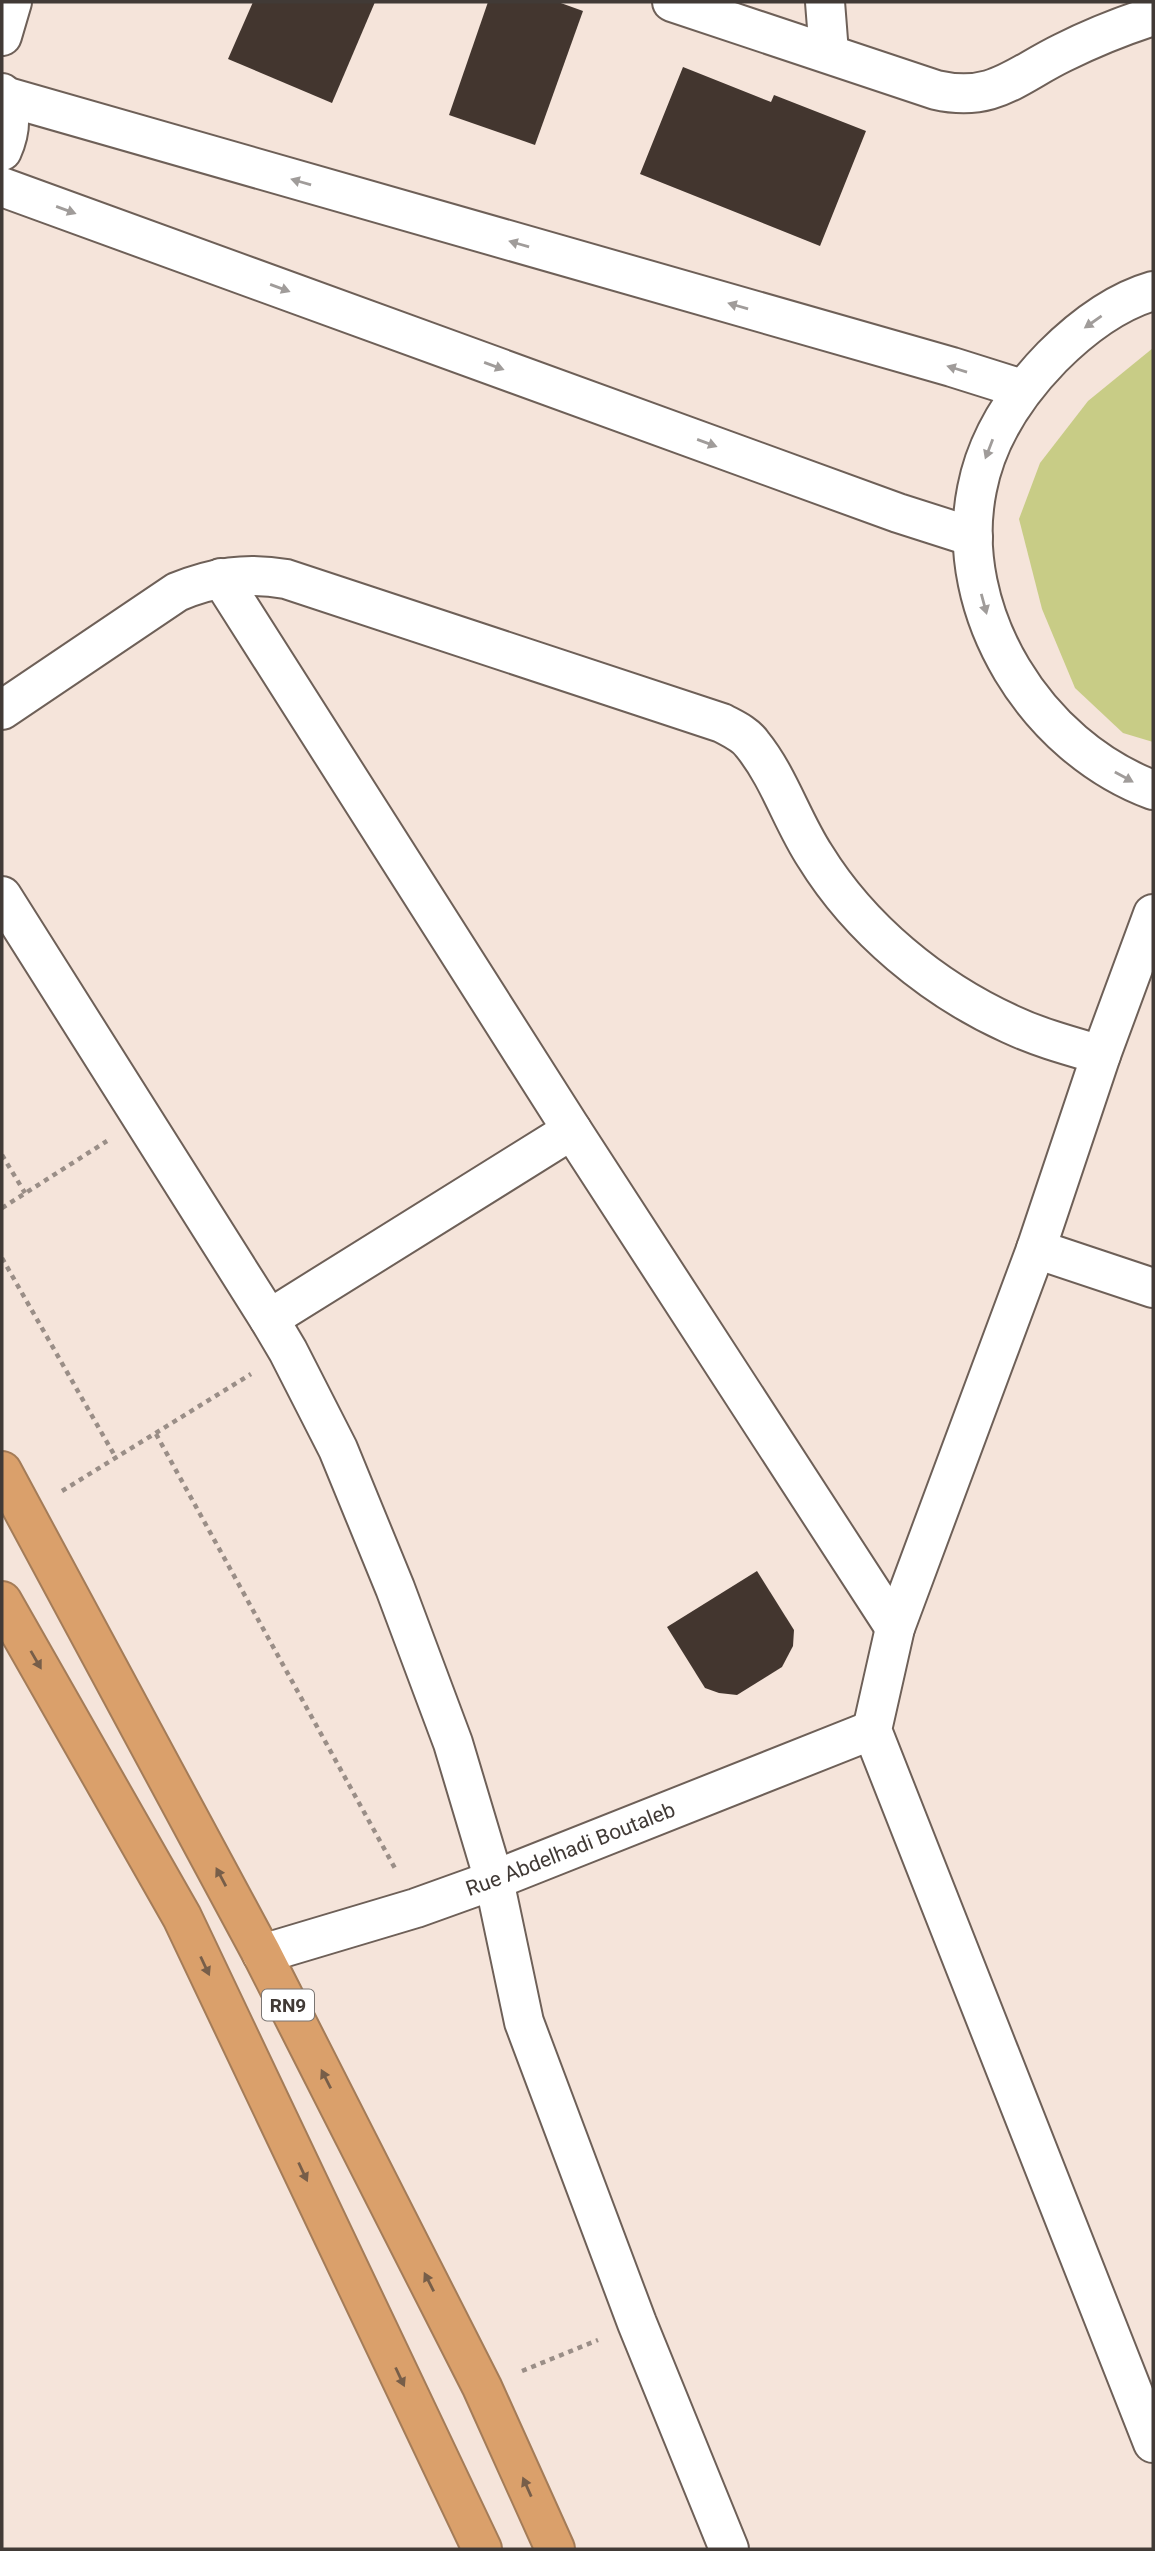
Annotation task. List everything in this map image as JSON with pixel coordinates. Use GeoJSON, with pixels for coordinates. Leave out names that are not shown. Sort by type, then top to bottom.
{"type":"FeatureCollection","features":[{"type":"Feature","properties":{"kind":"highway","name":"RN9"},"geometry":{"type":"LineString","coordinates":[[2,1471],[262,1954],[482,2388],[555,2549]]}},
{"type":"Feature","properties":{"kind":"highway","name":"RN9"},"geometry":{"type":"LineString","coordinates":[[2,1601],[182,1917],[482,2549]]}},
{"type":"Feature","properties":{"kind":"street"},"geometry":{"type":"LineString","coordinates":[[2,36],[12,2]]}},
{"type":"Feature","properties":{"kind":"street"},"geometry":{"type":"LineString","coordinates":[[671,2],[936,90],[968,94],[1010,83],[1090,39],[1153,16]]}},
{"type":"Feature","properties":{"kind":"street"},"geometry":{"type":"LineString","coordinates":[[825,2],[828,53]]}},
{"type":"Feature","properties":{"kind":"street"},"geometry":{"type":"LineString","coordinates":[[2,151],[10,124],[9,109],[3,94]]}},
{"type":"Feature","properties":{"kind":"street"},"geometry":{"type":"LineString","coordinates":[[3,94],[939,363],[1022,390]]}},
{"type":"Feature","properties":{"kind":"street"},"geometry":{"type":"LineString","coordinates":[[2,187],[898,513],[973,537]]}},
{"type":"Feature","properties":{"kind":"street"},"geometry":{"type":"LineString","coordinates":[[1153,291],[1119,305],[1081,330],[1022,390],[1001,423],[982,468],[974,512],[973,537],[982,598],[990,624],[1003,652],[1031,698],[1094,760],[1153,790]]}},
{"type":"Feature","properties":{"kind":"street"},"geometry":{"type":"LineString","coordinates":[[2,710],[177,592],[221,578],[246,575],[286,579],[722,723],[739,732],[752,743],[806,843],[850,905],[908,959],[944,988],[1010,1024],[1046,1039],[1101,1055]]}},
{"type":"Feature","properties":{"kind":"street"},"geometry":{"type":"LineString","coordinates":[[221,578],[572,1130],[895,1628]]}},
{"type":"Feature","properties":{"kind":"street"},"geometry":{"type":"LineString","coordinates":[[2,896],[269,1319],[338,1449],[395,1588],[453,1743],[494,1880],[524,2022],[637,2323],[729,2549]]}},
{"type":"Feature","properties":{"kind":"street"},"geometry":{"type":"LineString","coordinates":[[1153,914],[1101,1055],[1036,1249],[895,1628],[872,1730],[1153,2442]]}},
{"type":"Feature","properties":{"kind":"street"},"geometry":{"type":"LineString","coordinates":[[269,1319],[572,1130]]}},
{"type":"Feature","properties":{"kind":"street"},"geometry":{"type":"LineString","coordinates":[[1036,1249],[1153,1288]]}},
{"type":"Feature","properties":{"kind":"street","name":"Rue Abdelhadi Boutaleb"},"geometry":{"type":"LineString","coordinates":[[262,1954],[416,1908],[494,1880],[872,1730]]}},
{"type":"Feature","properties":{"kind":"path"},"geometry":{"type":"LineString","coordinates":[[2,1208],[141,1119]]}},
{"type":"Feature","properties":{"kind":"path"},"geometry":{"type":"LineString","coordinates":[[2,1155],[25,1193]]}},
{"type":"Feature","properties":{"kind":"path"},"geometry":{"type":"LineString","coordinates":[[2,1258],[116,1458]]}},
{"type":"Feature","properties":{"kind":"path"},"geometry":{"type":"LineString","coordinates":[[26,1514],[288,1351]]}},
{"type":"Feature","properties":{"kind":"path"},"geometry":{"type":"LineString","coordinates":[[156,1434],[416,1908]]}},
{"type":"Feature","properties":{"kind":"path"},"geometry":{"type":"LineString","coordinates":[[482,2388],[637,2323]]}},
{"type":"Feature","properties":{"kind":"green space"},"geometry":{"type":"Polygon","coordinates":[[[1153,348],[1153,742],[1123,733],[1075,688],[1042,609],[1019,519],[1040,463],[1088,401],[1153,348]]]}},
{"type":"Feature","properties":{"kind":"building"},"geometry":{"type":"Polygon","coordinates":[[[253,2],[375,2],[332,103],[228,59],[253,2]]]}},
{"type":"Feature","properties":{"kind":"building"},"geometry":{"type":"Polygon","coordinates":[[[488,2],[558,2],[583,11],[535,145],[449,115],[488,2]]]}},
{"type":"Feature","properties":{"kind":"building"},"geometry":{"type":"Polygon","coordinates":[[[683,67],[771,102],[774,95],[866,131],[820,246],[640,174],[683,67]]]}},
{"type":"Feature","properties":{"kind":"building"},"geometry":{"type":"Polygon","coordinates":[[[757,1571],[794,1630],[793,1646],[782,1667],[737,1695],[705,1688],[667,1627],[757,1571]]]}}]}
